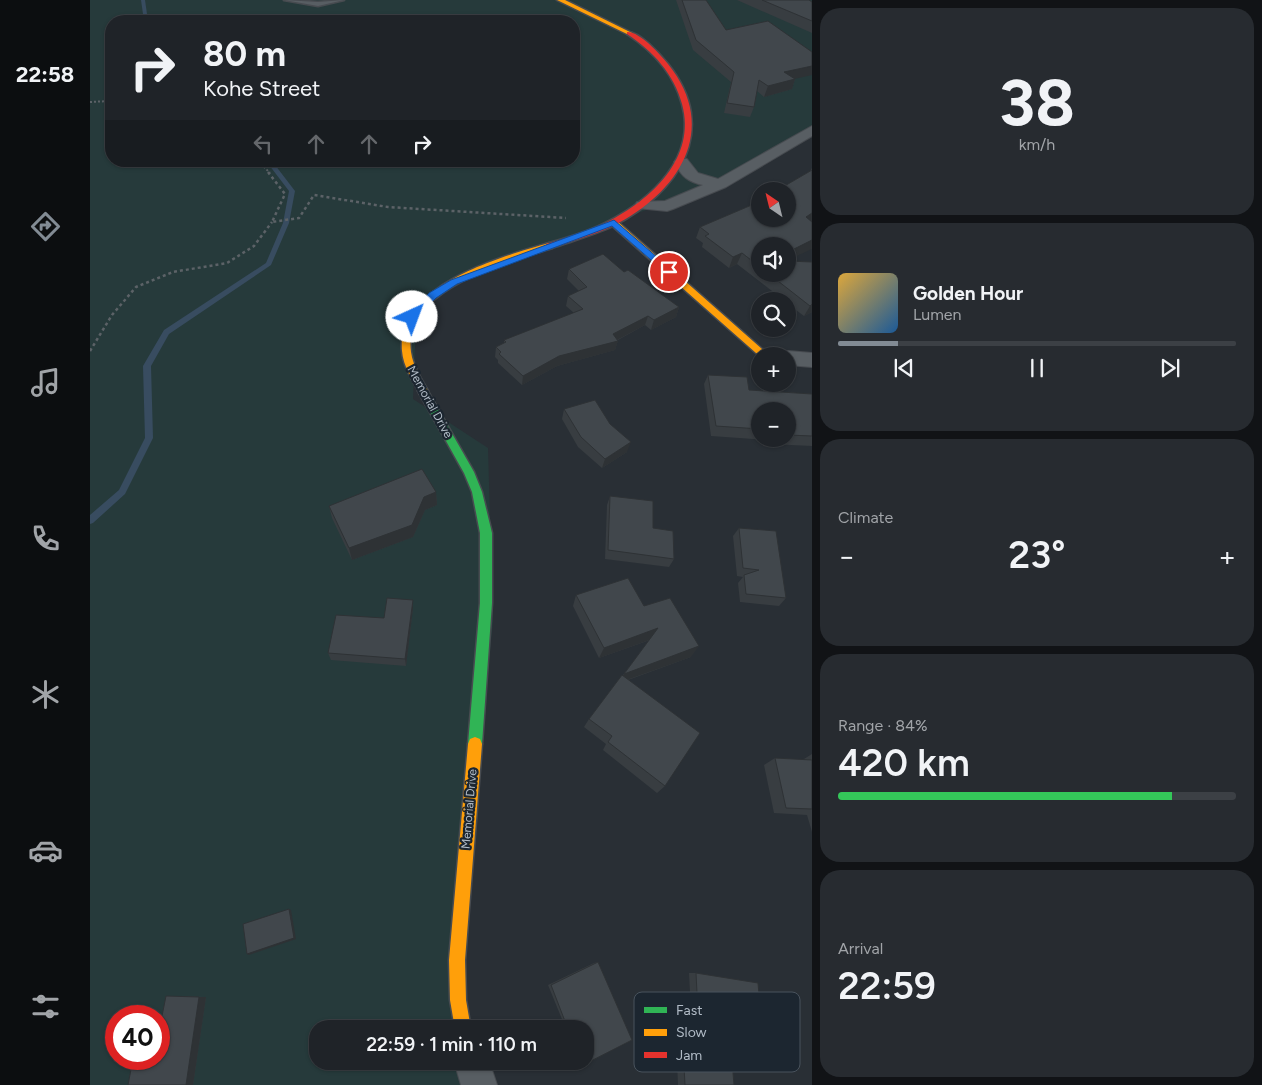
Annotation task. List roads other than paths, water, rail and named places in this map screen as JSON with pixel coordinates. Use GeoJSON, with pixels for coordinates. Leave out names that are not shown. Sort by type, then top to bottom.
{"type":"FeatureCollection","features":[{"type":"Feature","properties":{"kind":"street","name":"Memorial Drive"},"geometry":{"type":"LineString","coordinates":[[461,1020],[458,1000],[457,960],[486,603],[486,533],[477,492],[469,472],[416,380],[408,362],[406,336],[412,317],[421,306],[432,296],[454,282],[614,223],[643,206],[662,191],[682,162],[688,148],[691,120],[685,96],[668,66],[652,50],[623,30],[560,0]]}},
{"type":"Feature","properties":{"kind":"street"},"geometry":{"type":"LineString","coordinates":[[643,206],[667,206],[720,184],[812,130]]}},
{"type":"Feature","properties":{"kind":"street"},"geometry":{"type":"LineString","coordinates":[[682,162],[686,173],[692,177],[720,184]]}},
{"type":"Feature","properties":{"kind":"street"},"geometry":{"type":"LineString","coordinates":[[614,223],[756,347]]}},
{"type":"Feature","properties":{"kind":"street"},"geometry":{"type":"LineString","coordinates":[[796,359],[812,360]]}},
{"type":"Feature","properties":{"kind":"street"},"geometry":{"type":"LineString","coordinates":[[474,1070],[479,1085]]}},
{"type":"Feature","properties":{"kind":"lane"},"geometry":{"type":"LineString","coordinates":[[287,0],[318,4],[341,0]]}},
{"type":"Feature","properties":{"kind":"waterway"},"geometry":{"type":"LineString","coordinates":[[143,0],[145,15]]}},
{"type":"Feature","properties":{"kind":"waterway"},"geometry":{"type":"LineString","coordinates":[[90,520],[122,492],[149,438],[147,366],[166,332],[269,264],[286,223],[292,191],[274,167]]}}]}
